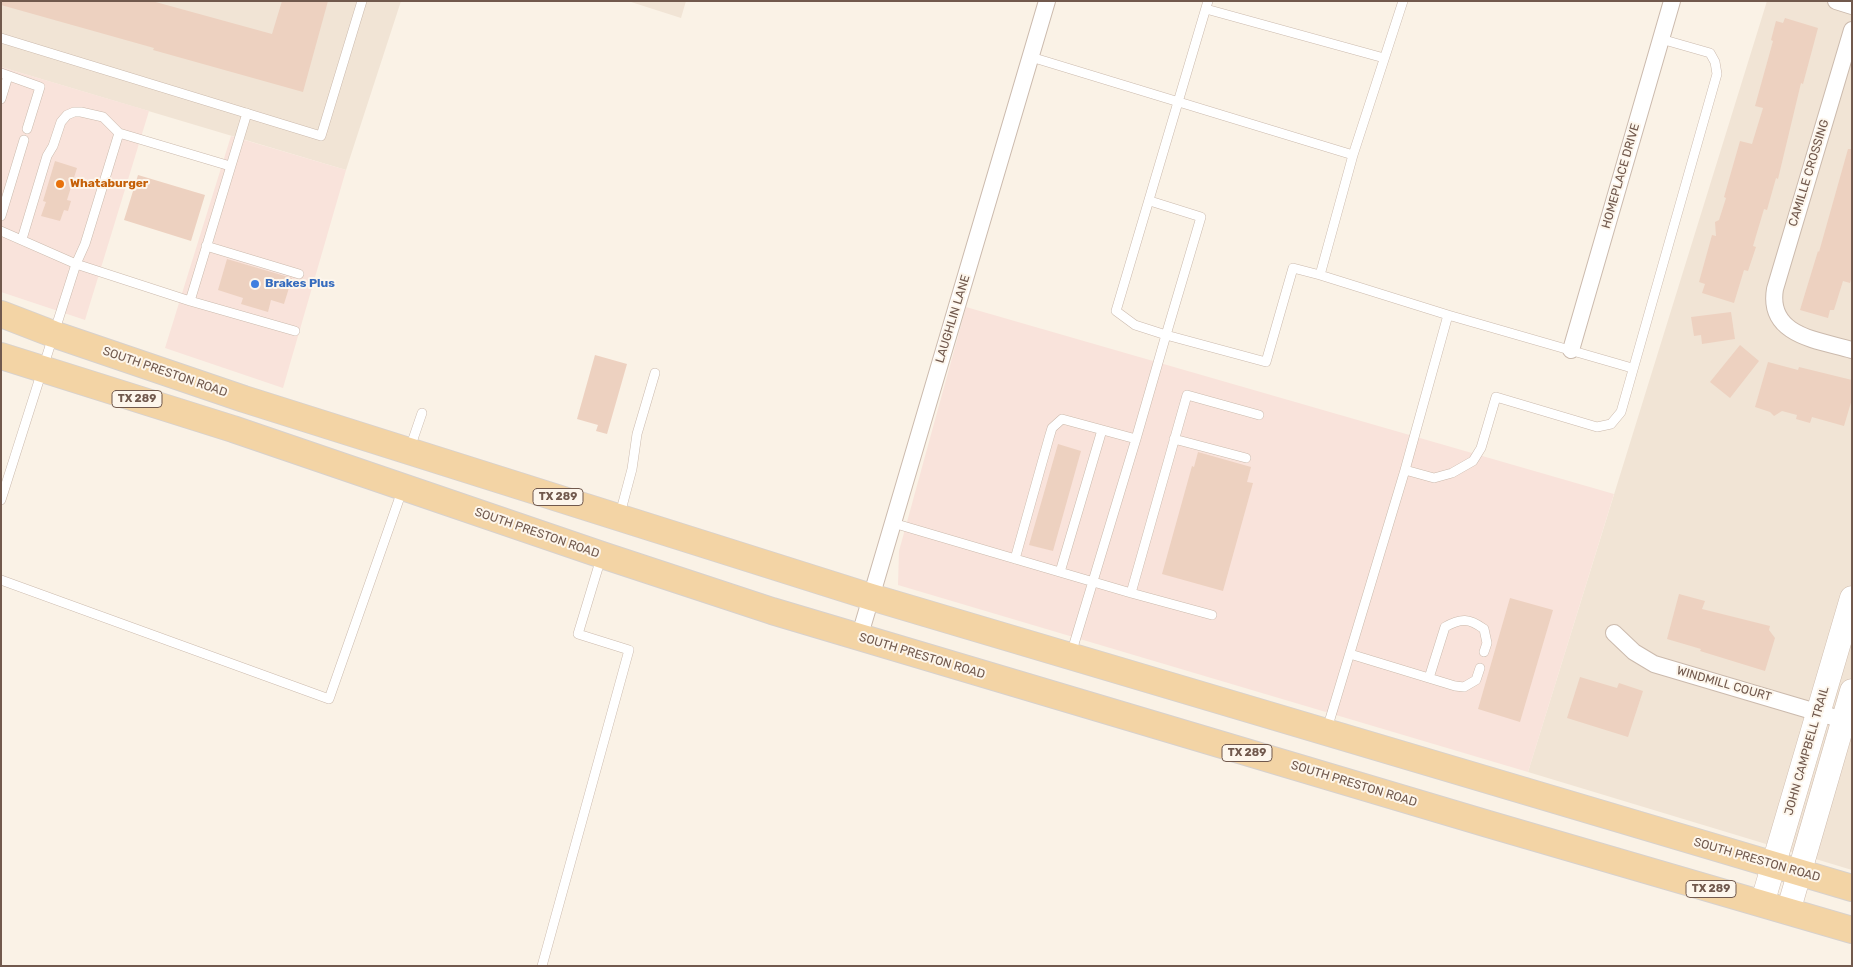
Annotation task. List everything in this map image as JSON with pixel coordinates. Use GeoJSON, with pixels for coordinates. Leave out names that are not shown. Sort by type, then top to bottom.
{"type":"FeatureCollection","features":[{"type":"Feature","properties":{"kind":"main road","name":"SOUTH PRESTON ROAD"},"geometry":{"type":"LineString","coordinates":[[1,314],[53,334],[244,399],[871,597],[1852,888]]}},
{"type":"Feature","properties":{"kind":"main road","name":"SOUTH PRESTON ROAD"},"geometry":{"type":"LineString","coordinates":[[1,356],[233,429],[748,604],[1852,930]]}},
{"type":"Feature","properties":{"kind":"street","name":"LAUGHLIN LANE"},"geometry":{"type":"LineString","coordinates":[[859,638],[1048,1]]}},
{"type":"Feature","properties":{"kind":"street","name":"HOMEPLACE DRIVE"},"geometry":{"type":"LineString","coordinates":[[1571,350],[1672,1]]}},
{"type":"Feature","properties":{"kind":"street"},"geometry":{"type":"LineString","coordinates":[[1836,1],[1852,6]]}},
{"type":"Feature","properties":{"kind":"street","name":"CAMILLE CROSSING"},"geometry":{"type":"LineString","coordinates":[[1852,30],[1775,289],[1773,302],[1777,316],[1783,325],[1795,333],[1852,350]]}},
{"type":"Feature","properties":{"kind":"street","name":"JOHN CAMPBELL TRAIL"},"geometry":{"type":"LineString","coordinates":[[1762,904],[1852,598]]}},
{"type":"Feature","properties":{"kind":"street","name":"WINDMILL COURT"},"geometry":{"type":"LineString","coordinates":[[1614,633],[1634,652],[1654,664],[1843,720]]}},
{"type":"Feature","properties":{"kind":"street"},"geometry":{"type":"LineString","coordinates":[[1788,912],[1852,691]]}},
{"type":"Feature","properties":{"kind":"lane"},"geometry":{"type":"LineString","coordinates":[[1,38],[321,136],[362,1]]}},
{"type":"Feature","properties":{"kind":"lane"},"geometry":{"type":"LineString","coordinates":[[1320,275],[1353,154],[1402,1]]}},
{"type":"Feature","properties":{"kind":"lane"},"geometry":{"type":"LineString","coordinates":[[1384,58],[1207,5],[1116,311],[1135,325],[1266,362],[1293,268],[1632,368]]}},
{"type":"Feature","properties":{"kind":"lane"},"geometry":{"type":"LineString","coordinates":[[1405,470],[1434,478],[1452,473],[1473,461],[1481,448],[1496,397],[1597,427],[1611,424],[1621,412],[1717,74],[1716,62],[1710,53],[1661,39]]}},
{"type":"Feature","properties":{"kind":"lane"},"geometry":{"type":"LineString","coordinates":[[1031,57],[1353,154]]}},
{"type":"Feature","properties":{"kind":"lane"},"geometry":{"type":"LineString","coordinates":[[1,99],[5,75],[40,87],[27,129]]}},
{"type":"Feature","properties":{"kind":"lane"},"geometry":{"type":"LineString","coordinates":[[22,239],[47,156],[62,122],[67,115],[74,112],[103,117],[119,133],[230,166]]}},
{"type":"Feature","properties":{"kind":"lane"},"geometry":{"type":"LineString","coordinates":[[190,300],[247,113]]}},
{"type":"Feature","properties":{"kind":"lane"},"geometry":{"type":"LineString","coordinates":[[1,500],[53,334],[76,264],[85,244],[119,133]]}},
{"type":"Feature","properties":{"kind":"lane"},"geometry":{"type":"LineString","coordinates":[[1,216],[24,140]]}},
{"type":"Feature","properties":{"kind":"lane"},"geometry":{"type":"LineString","coordinates":[[1070,657],[1201,217],[1150,201]]}},
{"type":"Feature","properties":{"kind":"lane"},"geometry":{"type":"LineString","coordinates":[[1,231],[76,264],[295,332]]}},
{"type":"Feature","properties":{"kind":"lane"},"geometry":{"type":"LineString","coordinates":[[206,246],[300,274]]}},
{"type":"Feature","properties":{"kind":"lane"},"geometry":{"type":"LineString","coordinates":[[1326,732],[1405,470],[1448,315]]}},
{"type":"Feature","properties":{"kind":"lane"},"geometry":{"type":"LineString","coordinates":[[620,517],[632,469],[637,434],[655,373]]}},
{"type":"Feature","properties":{"kind":"lane"},"geometry":{"type":"LineString","coordinates":[[1131,593],[1187,395],[1259,415]]}},
{"type":"Feature","properties":{"kind":"lane"},"geometry":{"type":"LineString","coordinates":[[410,450],[422,413]]}},
{"type":"Feature","properties":{"kind":"lane"},"geometry":{"type":"LineString","coordinates":[[1015,559],[1052,428],[1062,418],[1136,440]]}},
{"type":"Feature","properties":{"kind":"lane"},"geometry":{"type":"LineString","coordinates":[[1060,572],[1102,430]]}},
{"type":"Feature","properties":{"kind":"lane"},"geometry":{"type":"LineString","coordinates":[[1174,438],[1246,458]]}},
{"type":"Feature","properties":{"kind":"lane"},"geometry":{"type":"LineString","coordinates":[[1,580],[329,699],[404,488]]}},
{"type":"Feature","properties":{"kind":"lane"},"geometry":{"type":"LineString","coordinates":[[893,524],[1212,615]]}},
{"type":"Feature","properties":{"kind":"lane"},"geometry":{"type":"LineString","coordinates":[[542,966],[629,650],[578,634],[602,555]]}},
{"type":"Feature","properties":{"kind":"lane"},"geometry":{"type":"LineString","coordinates":[[1429,678],[1445,627],[1456,620],[1472,621],[1484,630],[1487,643],[1484,652]]}},
{"type":"Feature","properties":{"kind":"lane"},"geometry":{"type":"LineString","coordinates":[[1350,654],[1464,687],[1476,680],[1480,668]]}},
{"type":"Feature","properties":{"kind":"shaded area"},"geometry":{"type":"Polygon","coordinates":[[[1,1],[401,1],[346,170],[1,67],[1,1]]]}},
{"type":"Feature","properties":{"kind":"shaded area"},"geometry":{"type":"Polygon","coordinates":[[[628,1],[686,1],[681,18],[628,1]]]}},
{"type":"Feature","properties":{"kind":"shaded area"},"geometry":{"type":"Polygon","coordinates":[[[1767,1],[1852,1],[1852,870],[1528,772],[1767,1]]]}},
{"type":"Feature","properties":{"kind":"shaded area"},"geometry":{"type":"Polygon","coordinates":[[[1,67],[149,111],[85,320],[1,292],[1,67]]]}},
{"type":"Feature","properties":{"kind":"shaded area"},"geometry":{"type":"Polygon","coordinates":[[[231,136],[346,170],[283,388],[165,348],[231,136]]]}},
{"type":"Feature","properties":{"kind":"shaded area"},"geometry":{"type":"Polygon","coordinates":[[[966,307],[1614,494],[1528,772],[898,585],[899,551],[966,307]]]}},
{"type":"Feature","properties":{"kind":"building"},"geometry":{"type":"Polygon","coordinates":[[[1,1],[152,1],[272,34],[282,1],[328,1],[303,92],[1,5],[1,1]]]}},
{"type":"Feature","properties":{"kind":"building"},"geometry":{"type":"Polygon","coordinates":[[[1785,18],[1818,28],[1803,84],[1801,83],[1778,179],[1776,178],[1767,210],[1764,209],[1753,246],[1756,247],[1748,271],[1744,270],[1734,303],[1702,293],[1705,284],[1699,282],[1712,235],[1716,236],[1715,222],[1719,220],[1726,198],[1724,197],[1740,141],[1752,144],[1763,108],[1755,106],[1773,41],[1771,40],[1776,21],[1783,23],[1785,18]]]}},
{"type":"Feature","properties":{"kind":"building"},"geometry":{"type":"Polygon","coordinates":[[[1848,149],[1852,149],[1852,276],[1850,283],[1843,281],[1834,310],[1830,310],[1828,318],[1800,310],[1819,252],[1848,149]]]}},
{"type":"Feature","properties":{"kind":"building","name":"Whataburger"},"geometry":{"type":"Polygon","coordinates":[[[55,161],[77,168],[67,200],[71,201],[68,211],[64,210],[60,221],[41,216],[46,202],[43,201],[55,161]]]}},
{"type":"Feature","properties":{"kind":"building"},"geometry":{"type":"Polygon","coordinates":[[[138,175],[205,195],[191,241],[124,220],[138,175]]]}},
{"type":"Feature","properties":{"kind":"building","name":"Brakes Plus"},"geometry":{"type":"Polygon","coordinates":[[[227,259],[292,278],[284,304],[271,300],[268,312],[241,304],[243,298],[218,290],[227,259]]]}},
{"type":"Feature","properties":{"kind":"building"},"geometry":{"type":"Polygon","coordinates":[[[1731,312],[1735,339],[1702,344],[1701,335],[1694,336],[1691,317],[1731,312]]]}},
{"type":"Feature","properties":{"kind":"building"},"geometry":{"type":"Polygon","coordinates":[[[1740,345],[1759,361],[1730,398],[1710,382],[1740,345]]]}},
{"type":"Feature","properties":{"kind":"building"},"geometry":{"type":"Polygon","coordinates":[[[595,355],[627,364],[607,434],[596,431],[598,425],[577,419],[595,355]]]}},
{"type":"Feature","properties":{"kind":"building"},"geometry":{"type":"Polygon","coordinates":[[[1768,362],[1798,370],[1799,367],[1852,380],[1852,399],[1844,426],[1812,417],[1810,423],[1796,419],[1797,415],[1782,411],[1774,416],[1770,412],[1755,407],[1768,362]]]}},
{"type":"Feature","properties":{"kind":"building"},"geometry":{"type":"Polygon","coordinates":[[[1058,444],[1081,451],[1053,551],[1029,545],[1058,444]]]}},
{"type":"Feature","properties":{"kind":"building"},"geometry":{"type":"Polygon","coordinates":[[[1198,452],[1251,467],[1247,482],[1253,483],[1223,591],[1162,574],[1192,466],[1194,467],[1198,452]]]}},
{"type":"Feature","properties":{"kind":"building"},"geometry":{"type":"Polygon","coordinates":[[[1679,594],[1705,601],[1702,609],[1770,626],[1769,630],[1775,638],[1765,671],[1667,639],[1679,594]]]}},
{"type":"Feature","properties":{"kind":"building"},"geometry":{"type":"Polygon","coordinates":[[[1510,598],[1553,610],[1520,722],[1478,709],[1510,598]]]}},
{"type":"Feature","properties":{"kind":"building"},"geometry":{"type":"Polygon","coordinates":[[[1580,677],[1617,688],[1619,683],[1643,691],[1628,737],[1567,718],[1580,677]]]}},
{"type":"Feature","properties":{"kind":"place","name":"Whataburger"},"geometry":{"type":"Point","coordinates":[60,184]}},
{"type":"Feature","properties":{"kind":"place","name":"Brakes Plus"},"geometry":{"type":"Point","coordinates":[255,284]}}]}
